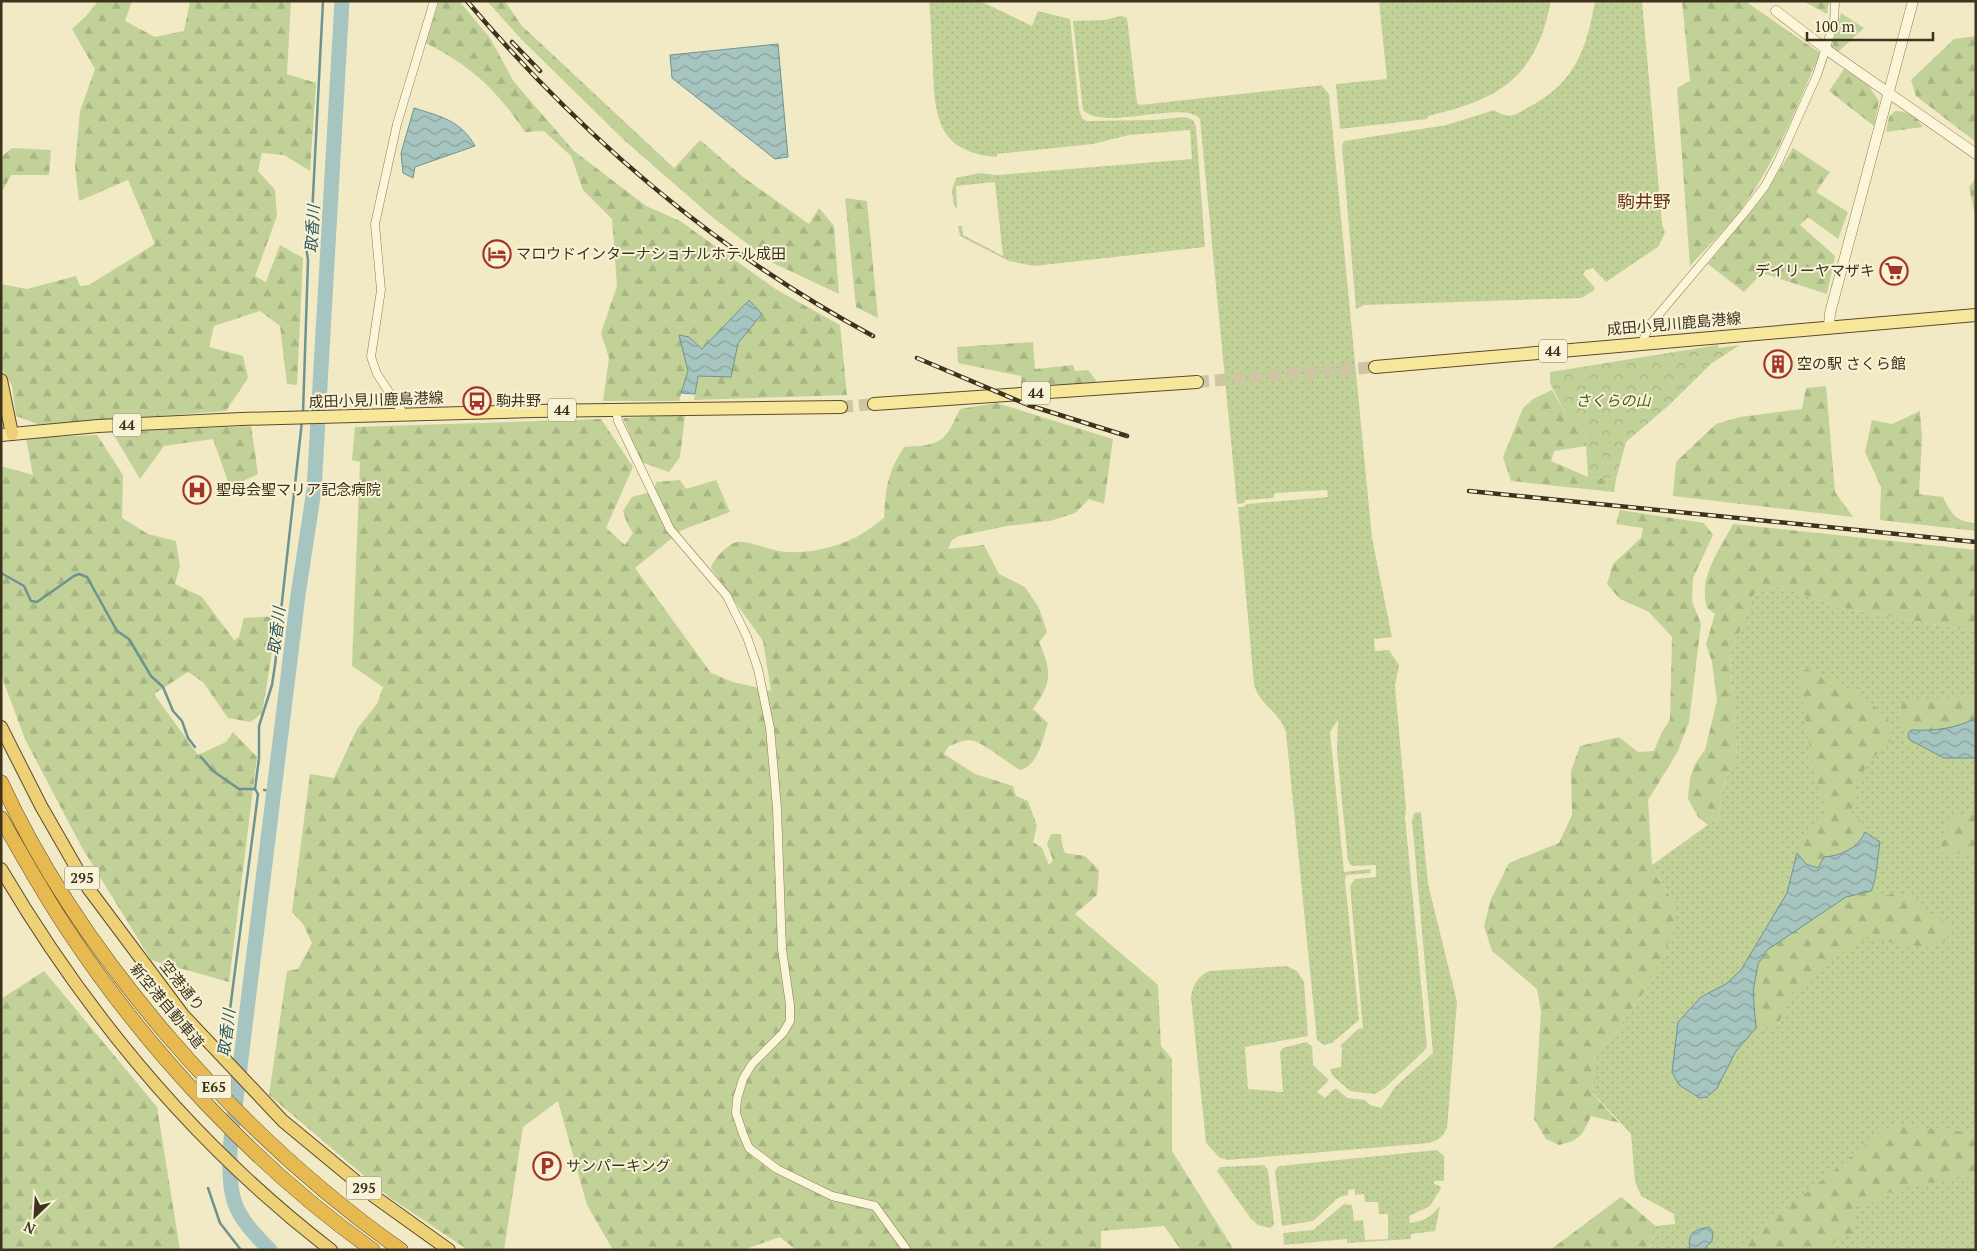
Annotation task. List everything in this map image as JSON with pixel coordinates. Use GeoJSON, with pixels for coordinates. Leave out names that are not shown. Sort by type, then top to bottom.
{"type":"FeatureCollection","features":[{"type":"Feature","properties":{"kind":"highway"},"geometry":{"type":"LineString","coordinates":[[1,380],[7,434]]}},
{"type":"Feature","properties":{"kind":"highway","name":"空港通り"},"geometry":{"type":"LineString","coordinates":[[1,727],[41,806],[88,888],[183,1015],[283,1121],[375,1197],[449,1250]]}},
{"type":"Feature","properties":{"kind":"highway","name":"新空港自動車道"},"geometry":{"type":"LineString","coordinates":[[1,782],[72,907],[115,969],[147,1010],[208,1081],[288,1159],[363,1222],[401,1250]]}},
{"type":"Feature","properties":{"kind":"highway","name":"E65"},"geometry":{"type":"LineString","coordinates":[[1,818],[69,932],[108,988],[148,1036],[239,1137],[288,1181],[373,1250]]}},
{"type":"Feature","properties":{"kind":"highway"},"geometry":{"type":"LineString","coordinates":[[1,869],[35,926],[71,980],[147,1076],[195,1129],[264,1195],[331,1250]]}},
{"type":"Feature","properties":{"kind":"main road","name":"成田小見川鹿島港線"},"geometry":{"type":"LineString","coordinates":[[1375,367],[1828,326],[1976,315]]}},
{"type":"Feature","properties":{"kind":"main road","name":"44"},"geometry":{"type":"LineString","coordinates":[[874,404],[1197,382]]}},
{"type":"Feature","properties":{"kind":"main road","name":"成田小見川鹿島港線"},"geometry":{"type":"LineString","coordinates":[[7,434],[116,425],[242,420],[616,409],[841,407]]}},
{"type":"Feature","properties":{"kind":"street"},"geometry":{"type":"LineString","coordinates":[[405,416],[377,374],[371,357],[381,290],[376,224],[397,124],[434,1]]}},
{"type":"Feature","properties":{"kind":"street"},"geometry":{"type":"LineString","coordinates":[[1642,343],[1648,326],[1746,211],[1764,186],[1803,109],[1827,50],[1834,23],[1836,1]]}},
{"type":"Feature","properties":{"kind":"street"},"geometry":{"type":"LineString","coordinates":[[1828,326],[1913,1]]}},
{"type":"Feature","properties":{"kind":"street"},"geometry":{"type":"LineString","coordinates":[[1776,11],[1827,50],[1976,154]]}},
{"type":"Feature","properties":{"kind":"street"},"geometry":{"type":"LineString","coordinates":[[616,409],[618,421],[670,529],[727,596],[747,636],[758,669],[770,728],[777,808],[782,949],[790,1005],[790,1021],[783,1033],[752,1064],[743,1079],[737,1099],[736,1113],[742,1134],[749,1148],[760,1158],[798,1180],[832,1196],[875,1206],[907,1250]]}},
{"type":"Feature","properties":{"kind":"green space"},"geometry":{"type":"Polygon","coordinates":[[[98,1],[132,1],[125,21],[155,37],[184,31],[190,1],[291,1],[287,74],[316,83],[310,171],[284,155],[262,153],[258,171],[275,190],[277,216],[255,276],[266,282],[280,245],[303,258],[297,385],[287,384],[280,326],[260,311],[214,326],[209,347],[243,356],[248,378],[226,411],[40,425],[16,416],[12,386],[1,367],[1,284],[27,289],[76,276],[80,286],[89,285],[155,244],[128,180],[79,201],[75,166],[80,111],[95,69],[72,29],[98,1]]]}},
{"type":"Feature","properties":{"kind":"green space"},"geometry":{"type":"Polygon","coordinates":[[[439,1],[459,1],[490,38],[514,82],[574,151],[646,206],[680,221],[777,290],[840,325],[847,395],[694,400],[698,376],[731,376],[738,343],[762,314],[702,349],[689,337],[680,335],[688,371],[679,401],[603,401],[609,358],[601,333],[617,286],[612,219],[583,190],[571,156],[544,131],[525,132],[504,103],[482,80],[457,61],[426,43],[439,1]]]}},
{"type":"Feature","properties":{"kind":"green space"},"geometry":{"type":"Polygon","coordinates":[[[487,1],[505,1],[521,25],[674,168],[700,140],[743,177],[809,224],[819,208],[834,226],[839,294],[771,262],[711,216],[624,140],[522,40],[487,1]]]}},
{"type":"Feature","properties":{"kind":"green space"},"geometry":{"type":"Polygon","coordinates":[[[929,1],[980,1],[1032,26],[1038,11],[1070,19],[1079,109],[1082,118],[1086,121],[1154,120],[1184,117],[1193,120],[1196,127],[1205,247],[1034,266],[1009,261],[960,236],[958,226],[962,226],[963,235],[1003,256],[995,182],[956,186],[957,208],[954,206],[952,190],[956,178],[980,173],[997,175],[1192,159],[1190,130],[1129,135],[1093,144],[997,154],[997,157],[978,154],[963,148],[952,141],[944,131],[939,119],[934,89],[929,1]]]}},
{"type":"Feature","properties":{"kind":"green space"},"geometry":{"type":"Polygon","coordinates":[[[1379,1],[1551,1],[1536,49],[1524,67],[1511,81],[1495,92],[1475,102],[1428,116],[1427,119],[1340,129],[1336,84],[1387,79],[1379,1]]]}},
{"type":"Feature","properties":{"kind":"green space"},"geometry":{"type":"Polygon","coordinates":[[[1595,1],[1642,1],[1662,224],[1665,232],[1659,246],[1606,282],[1593,268],[1586,270],[1583,274],[1595,288],[1581,298],[1364,305],[1356,309],[1342,146],[1344,141],[1447,125],[1494,110],[1508,116],[1529,107],[1544,98],[1568,76],[1588,35],[1595,1]]]}},
{"type":"Feature","properties":{"kind":"green space"},"geometry":{"type":"Polygon","coordinates":[[[1682,1],[1745,1],[1820,53],[1794,114],[1764,175],[1739,212],[1690,266],[1677,88],[1690,81],[1682,1]]]}},
{"type":"Feature","properties":{"kind":"green space"},"geometry":{"type":"Polygon","coordinates":[[[1803,1],[1829,1],[1827,14],[1803,1]]]}},
{"type":"Feature","properties":{"kind":"green space"},"geometry":{"type":"Polygon","coordinates":[[[1841,13],[1864,28],[1838,52],[1832,47],[1841,13]]]}},
{"type":"Feature","properties":{"kind":"green space"},"geometry":{"type":"Polygon","coordinates":[[[1121,16],[1127,18],[1137,103],[1140,105],[1321,85],[1329,94],[1372,538],[1392,637],[1374,639],[1375,651],[1389,650],[1399,665],[1395,686],[1406,809],[1405,817],[1427,1046],[1386,1087],[1375,1094],[1350,1091],[1333,1076],[1330,1069],[1341,1067],[1342,1048],[1340,1046],[1358,1029],[1363,1028],[1350,886],[1355,879],[1376,877],[1376,865],[1352,866],[1348,861],[1337,751],[1338,720],[1330,732],[1344,872],[1370,869],[1371,873],[1346,875],[1345,880],[1359,1020],[1332,1043],[1324,1045],[1317,1040],[1286,732],[1279,719],[1256,691],[1254,684],[1238,507],[1243,507],[1247,504],[1328,497],[1327,490],[1275,493],[1273,498],[1246,500],[1243,503],[1237,504],[1200,119],[1191,114],[1178,112],[1108,118],[1093,116],[1083,110],[1073,21],[1105,20],[1121,16]]]}},
{"type":"Feature","properties":{"kind":"green space"},"geometry":{"type":"Polygon","coordinates":[[[1976,36],[1976,142],[1916,96],[1911,80],[1954,39],[1976,36]]]}},
{"type":"Feature","properties":{"kind":"green space"},"geometry":{"type":"Polygon","coordinates":[[[1844,69],[1869,86],[1879,101],[1874,126],[1829,91],[1844,69]]]}},
{"type":"Feature","properties":{"kind":"green space"},"geometry":{"type":"Polygon","coordinates":[[[1895,111],[1911,115],[1923,127],[1886,132],[1889,117],[1895,111]]]}},
{"type":"Feature","properties":{"kind":"green space"},"geometry":{"type":"Polygon","coordinates":[[[12,148],[51,150],[49,175],[11,175],[1,194],[1,157],[12,148]]]}},
{"type":"Feature","properties":{"kind":"green space"},"geometry":{"type":"Polygon","coordinates":[[[1793,148],[1830,172],[1816,192],[1848,212],[1838,239],[1808,217],[1800,225],[1835,256],[1827,294],[1762,273],[1744,292],[1708,264],[1765,194],[1793,148]]]}},
{"type":"Feature","properties":{"kind":"green space"},"geometry":{"type":"Polygon","coordinates":[[[1976,178],[1976,220],[1969,187],[1976,178]]]}},
{"type":"Feature","properties":{"kind":"green space"},"geometry":{"type":"Polygon","coordinates":[[[845,198],[867,201],[878,318],[856,307],[845,198]]]}},
{"type":"Feature","properties":{"kind":"green space"},"geometry":{"type":"Polygon","coordinates":[[[1033,342],[1035,369],[1073,365],[1075,371],[1088,370],[1098,383],[1021,387],[1021,376],[958,363],[957,347],[1033,342]]]}},
{"type":"Feature","properties":{"kind":"green space","name":"さくらの山"},"geometry":{"type":"Polygon","coordinates":[[[1718,345],[1719,348],[1740,345],[1712,363],[1668,406],[1626,442],[1616,479],[1588,477],[1585,429],[1580,421],[1567,417],[1550,383],[1550,372],[1718,345]]]}},
{"type":"Feature","properties":{"kind":"green space"},"geometry":{"type":"Polygon","coordinates":[[[1826,386],[1835,492],[1853,517],[1673,496],[1676,462],[1716,424],[1740,417],[1802,409],[1806,388],[1826,386]]]}},
{"type":"Feature","properties":{"kind":"green space"},"geometry":{"type":"Polygon","coordinates":[[[1552,390],[1567,417],[1581,421],[1585,428],[1586,446],[1554,451],[1551,461],[1588,477],[1616,479],[1614,492],[1511,481],[1503,457],[1523,408],[1533,399],[1552,390]]]}},
{"type":"Feature","properties":{"kind":"green space"},"geometry":{"type":"Polygon","coordinates":[[[997,403],[1113,439],[1104,504],[1089,499],[1075,513],[1050,521],[1007,526],[959,536],[952,540],[948,549],[984,545],[999,574],[1025,587],[1039,608],[1047,632],[1039,642],[1046,661],[1048,677],[1044,691],[1033,709],[1048,723],[1036,757],[1032,763],[1020,770],[980,743],[974,741],[964,741],[949,746],[944,754],[975,774],[1013,786],[1016,796],[1028,801],[1037,826],[1033,842],[1042,848],[1049,865],[1053,860],[1047,844],[1051,834],[1061,834],[1065,853],[1085,856],[1099,870],[1097,895],[1075,914],[1158,985],[1161,1046],[1172,1059],[1172,1151],[1234,1250],[1181,1250],[1164,1226],[1101,1231],[1101,1250],[796,1250],[780,1237],[743,1250],[613,1250],[587,1205],[558,1101],[523,1127],[504,1250],[468,1250],[389,1197],[269,1095],[287,971],[298,969],[312,943],[303,924],[292,912],[310,774],[334,778],[357,729],[377,704],[383,687],[352,666],[360,462],[352,460],[355,427],[601,419],[633,467],[606,528],[625,545],[633,533],[623,511],[632,497],[654,491],[656,482],[680,480],[686,489],[716,480],[730,512],[682,530],[635,568],[711,673],[733,682],[771,691],[763,641],[711,568],[718,556],[733,543],[737,542],[746,542],[778,551],[806,552],[844,543],[856,537],[884,518],[888,481],[904,447],[927,445],[940,440],[950,429],[960,409],[997,403]]]}},
{"type":"Feature","properties":{"kind":"green space"},"geometry":{"type":"Polygon","coordinates":[[[1920,411],[1922,439],[1919,494],[1943,497],[1955,516],[1964,521],[1976,523],[1976,531],[1880,520],[1881,487],[1865,452],[1872,420],[1892,424],[1920,411]]]}},
{"type":"Feature","properties":{"kind":"green space"},"geometry":{"type":"Polygon","coordinates":[[[685,415],[680,457],[669,472],[641,462],[623,418],[685,415]]]}},
{"type":"Feature","properties":{"kind":"green space"},"geometry":{"type":"Polygon","coordinates":[[[251,426],[258,474],[230,487],[213,439],[164,446],[140,479],[112,432],[251,426]]]}},
{"type":"Feature","properties":{"kind":"green space"},"geometry":{"type":"Polygon","coordinates":[[[97,435],[123,475],[122,518],[148,534],[176,541],[180,566],[175,584],[202,597],[234,640],[239,637],[244,618],[278,616],[262,713],[251,722],[228,718],[203,682],[188,672],[154,694],[198,755],[226,742],[233,732],[257,757],[229,982],[151,960],[81,846],[25,739],[1,675],[1,466],[33,475],[26,438],[97,435]]]}},
{"type":"Feature","properties":{"kind":"green space"},"geometry":{"type":"Polygon","coordinates":[[[1620,510],[1704,523],[1713,535],[1693,578],[1692,601],[1701,624],[1689,722],[1677,753],[1648,800],[1652,865],[1674,904],[1675,927],[1653,979],[1618,1029],[1595,1055],[1592,1093],[1619,1123],[1591,1116],[1580,1136],[1559,1145],[1546,1139],[1534,1119],[1541,1011],[1537,989],[1492,951],[1484,926],[1491,899],[1509,863],[1559,843],[1572,815],[1571,771],[1580,746],[1619,737],[1638,752],[1654,751],[1662,732],[1670,720],[1672,637],[1649,612],[1620,599],[1607,584],[1613,564],[1641,538],[1643,528],[1616,524],[1620,510]]]}},
{"type":"Feature","properties":{"kind":"green space"},"geometry":{"type":"Polygon","coordinates":[[[1733,524],[1976,550],[1976,632],[1837,607],[1781,586],[1754,594],[1730,656],[1737,752],[1722,789],[1719,817],[1708,825],[1698,817],[1688,799],[1690,778],[1695,764],[1705,750],[1717,701],[1712,662],[1706,644],[1715,614],[1707,608],[1705,586],[1711,564],[1733,524]]]}},
{"type":"Feature","properties":{"kind":"green space"},"geometry":{"type":"Polygon","coordinates":[[[1781,586],[1837,607],[1976,632],[1976,1250],[1649,1250],[1656,1226],[1675,1224],[1674,1214],[1641,1196],[1635,1181],[1631,1134],[1592,1092],[1595,1055],[1618,1029],[1653,979],[1674,904],[1652,865],[1719,817],[1722,789],[1737,752],[1730,656],[1754,594],[1781,586]]]}},
{"type":"Feature","properties":{"kind":"green space"},"geometry":{"type":"Polygon","coordinates":[[[1807,669],[1828,677],[1872,704],[1888,720],[1893,738],[1870,761],[1856,783],[1851,812],[1865,825],[1861,842],[1837,856],[1824,857],[1818,868],[1806,864],[1798,853],[1804,837],[1827,812],[1813,768],[1798,672],[1807,669]]]}},
{"type":"Feature","properties":{"kind":"green space"},"geometry":{"type":"Polygon","coordinates":[[[1976,697],[1976,718],[1952,727],[1936,730],[1911,730],[1908,734],[1898,716],[1903,701],[1919,698],[1976,697]]]}},
{"type":"Feature","properties":{"kind":"green space"},"geometry":{"type":"Polygon","coordinates":[[[1421,812],[1428,884],[1457,1002],[1447,1128],[1444,1134],[1429,1143],[1228,1160],[1220,1158],[1206,1143],[1191,997],[1196,982],[1209,971],[1286,966],[1297,971],[1304,982],[1308,1036],[1245,1047],[1248,1089],[1283,1092],[1280,1052],[1283,1048],[1306,1042],[1312,1046],[1313,1065],[1329,1080],[1317,1092],[1325,1098],[1334,1089],[1337,1089],[1347,1098],[1365,1100],[1370,1105],[1381,1108],[1396,1086],[1433,1053],[1412,821],[1414,813],[1421,812]]]}},
{"type":"Feature","properties":{"kind":"green space"},"geometry":{"type":"Polygon","coordinates":[[[1952,814],[1976,814],[1976,854],[1939,853],[1952,814]]]}},
{"type":"Feature","properties":{"kind":"green space"},"geometry":{"type":"Polygon","coordinates":[[[1871,891],[1882,897],[1893,893],[1907,895],[1950,926],[1946,941],[1927,946],[1917,946],[1867,937],[1836,957],[1793,992],[1775,1031],[1756,1023],[1753,984],[1756,969],[1764,955],[1798,927],[1836,902],[1848,896],[1871,891]]]}},
{"type":"Feature","properties":{"kind":"green space"},"geometry":{"type":"Polygon","coordinates":[[[44,971],[157,1107],[180,1250],[1,1250],[1,999],[44,971]]]}},
{"type":"Feature","properties":{"kind":"green space"},"geometry":{"type":"Polygon","coordinates":[[[1904,1126],[1976,1133],[1976,1177],[1943,1180],[1918,1185],[1886,1194],[1870,1203],[1854,1205],[1852,1233],[1838,1238],[1825,1250],[1736,1250],[1886,1128],[1904,1126]]]}},
{"type":"Feature","properties":{"kind":"green space"},"geometry":{"type":"Polygon","coordinates":[[[1437,1150],[1444,1156],[1444,1181],[1434,1181],[1434,1184],[1441,1188],[1430,1206],[1409,1216],[1410,1223],[1419,1221],[1430,1216],[1440,1206],[1435,1231],[1411,1234],[1411,1239],[1347,1243],[1347,1239],[1284,1245],[1283,1233],[1313,1230],[1344,1204],[1352,1205],[1354,1221],[1363,1220],[1365,1240],[1388,1239],[1388,1214],[1379,1214],[1378,1202],[1365,1202],[1364,1194],[1355,1195],[1355,1189],[1348,1190],[1348,1195],[1339,1197],[1313,1221],[1282,1226],[1275,1171],[1279,1166],[1437,1150]]]}},
{"type":"Feature","properties":{"kind":"green space"},"geometry":{"type":"Polygon","coordinates":[[[1264,1165],[1268,1170],[1274,1225],[1270,1228],[1258,1225],[1251,1219],[1217,1171],[1220,1167],[1264,1165]]]}},
{"type":"Feature","properties":{"kind":"green space"},"geometry":{"type":"Polygon","coordinates":[[[1621,1197],[1656,1226],[1649,1250],[1550,1250],[1621,1197]]]}},
{"type":"Feature","properties":{"kind":"water"},"geometry":{"type":"Polygon","coordinates":[[[778,44],[788,157],[775,159],[672,78],[670,55],[778,44]]]}},
{"type":"Feature","properties":{"kind":"water"},"geometry":{"type":"Polygon","coordinates":[[[414,108],[442,117],[456,125],[463,130],[475,146],[415,167],[413,178],[403,173],[401,153],[414,108]]]}},
{"type":"Feature","properties":{"kind":"water"},"geometry":{"type":"Polygon","coordinates":[[[749,300],[762,314],[738,343],[731,377],[698,376],[695,394],[681,393],[688,371],[679,335],[689,337],[702,349],[749,300]]]}},
{"type":"Feature","properties":{"kind":"water"},"geometry":{"type":"Polygon","coordinates":[[[1976,718],[1976,758],[1944,758],[1910,740],[1908,734],[1911,730],[1936,730],[1952,727],[1976,718]]]}},
{"type":"Feature","properties":{"kind":"water"},"geometry":{"type":"Polygon","coordinates":[[[1865,832],[1880,842],[1876,875],[1871,891],[1846,897],[1767,950],[1758,964],[1753,992],[1756,1028],[1736,1051],[1717,1088],[1707,1097],[1700,1098],[1679,1085],[1672,1072],[1678,1022],[1701,997],[1726,984],[1741,970],[1787,893],[1797,853],[1806,864],[1818,868],[1824,857],[1836,855],[1854,847],[1865,832]]]}},
{"type":"Feature","properties":{"kind":"water"},"geometry":{"type":"Polygon","coordinates":[[[1709,1227],[1713,1232],[1712,1241],[1703,1250],[1690,1250],[1689,1244],[1693,1233],[1699,1229],[1709,1227]]]}},
{"type":"Feature","properties":{"kind":"waterway"},"geometry":{"type":"LineString","coordinates":[[303,413],[308,260],[305,240],[312,215],[323,1]]}},
{"type":"Feature","properties":{"kind":"waterway","name":"取香川"},"geometry":{"type":"LineString","coordinates":[[270,1250],[257,1237],[240,1215],[235,1205],[230,1181],[230,1148],[298,595],[314,490],[342,1]]}},
{"type":"Feature","properties":{"kind":"waterway"},"geometry":{"type":"LineString","coordinates":[[226,1045],[223,1034],[229,1017],[258,794],[255,789],[259,758],[259,726],[272,685],[275,665],[302,421]]}},
{"type":"Feature","properties":{"kind":"waterway"},"geometry":{"type":"LineString","coordinates":[[1,573],[24,586],[31,601],[37,602],[74,576],[79,574],[87,577],[117,631],[129,639],[151,676],[163,687],[173,711],[182,721],[188,738],[195,747]]}},
{"type":"Feature","properties":{"kind":"waterway"},"geometry":{"type":"LineString","coordinates":[[201,757],[213,771],[239,789],[255,789]]}},
{"type":"Feature","properties":{"kind":"waterway"},"geometry":{"type":"LineString","coordinates":[[264,790],[274,791]]}},
{"type":"Feature","properties":{"kind":"waterway"},"geometry":{"type":"LineString","coordinates":[[208,1188],[220,1223],[241,1250]]}},
{"type":"Feature","properties":{"kind":"tunnel"},"geometry":{"type":"LineString","coordinates":[[1197,382],[1375,367]]}},
{"type":"Feature","properties":{"kind":"tunnel"},"geometry":{"type":"LineString","coordinates":[[841,407],[874,404]]}},
{"type":"Feature","properties":{"kind":"railway"},"geometry":{"type":"LineString","coordinates":[[467,1],[511,51],[557,98],[604,144],[654,188],[706,229],[760,267],[815,303],[873,336]]}},
{"type":"Feature","properties":{"kind":"railway"},"geometry":{"type":"LineString","coordinates":[[512,42],[540,71]]}},
{"type":"Feature","properties":{"kind":"railway"},"geometry":{"type":"LineString","coordinates":[[917,358],[1028,405],[1127,436]]}},
{"type":"Feature","properties":{"kind":"railway"},"geometry":{"type":"LineString","coordinates":[[1469,491],[1976,542]]}},
{"type":"Feature","properties":{"kind":"place","name":"マロウドインターナショナルホテル成田"},"geometry":{"type":"Point","coordinates":[497,254]}},
{"type":"Feature","properties":{"kind":"place","name":"デイリーヤマザキ"},"geometry":{"type":"Point","coordinates":[1894,271]}},
{"type":"Feature","properties":{"kind":"place","name":"空の駅 さくら館"},"geometry":{"type":"Point","coordinates":[1778,364]}},
{"type":"Feature","properties":{"kind":"place","name":"駒井野"},"geometry":{"type":"Point","coordinates":[477,401]}},
{"type":"Feature","properties":{"kind":"place","name":"聖母会聖マリア記念病院"},"geometry":{"type":"Point","coordinates":[197,490]}},
{"type":"Feature","properties":{"kind":"place","name":"サンパーキング"},"geometry":{"type":"Point","coordinates":[547,1166]}},
{"type":"Feature","properties":{"kind":"district","name":"駒井野"},"geometry":{"type":"Point","coordinates":[1644,202]}}]}
